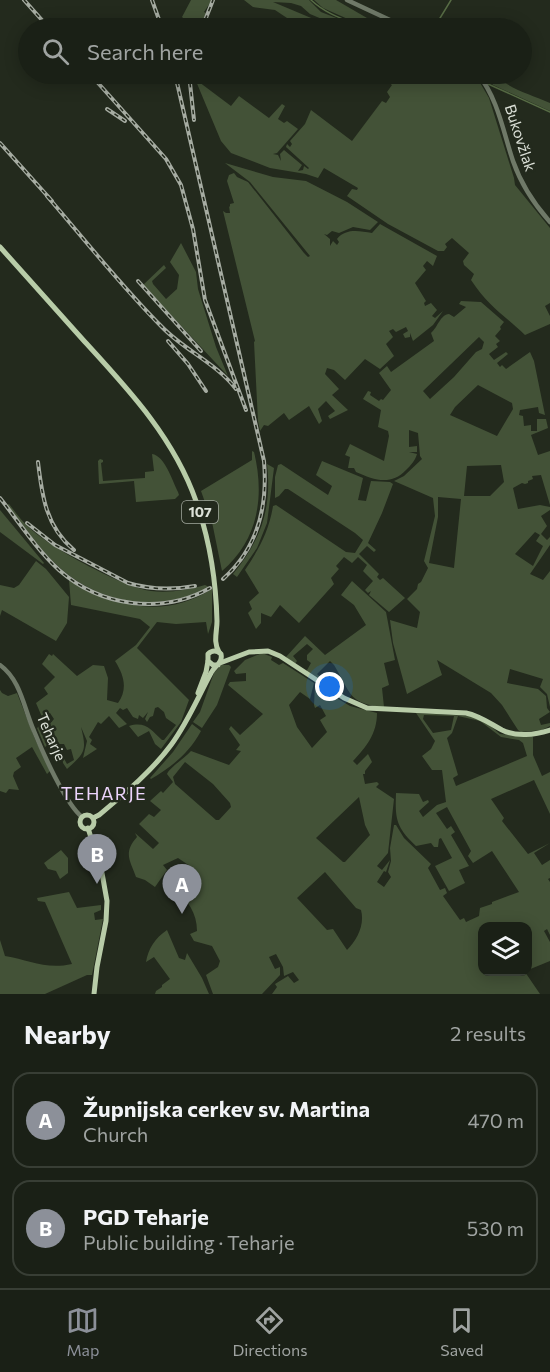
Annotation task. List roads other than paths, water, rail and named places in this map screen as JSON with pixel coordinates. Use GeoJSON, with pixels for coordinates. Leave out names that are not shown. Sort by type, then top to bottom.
{"type":"FeatureCollection","features":[{"type":"Feature","properties":{"kind":"main road","name":"107"},"geometry":{"type":"LineString","coordinates":[[0,247],[136,399],[164,435],[187,478],[202,517],[212,559],[216,611],[215,644],[222,658],[213,670],[182,729],[157,762],[118,800],[93,818],[93,825],[88,828]]}},
{"type":"Feature","properties":{"kind":"main road","name":"107"},"geometry":{"type":"LineString","coordinates":[[197,701],[207,670],[216,611]]}},
{"type":"Feature","properties":{"kind":"main road"},"geometry":{"type":"LineString","coordinates":[[208,661],[213,665],[260,650],[272,652],[344,698],[367,708],[466,713],[482,717],[507,732],[521,734],[550,730]]}},
{"type":"Feature","properties":{"kind":"main road"},"geometry":{"type":"LineString","coordinates":[[209,652],[236,656]]}},
{"type":"Feature","properties":{"kind":"main road"},"geometry":{"type":"LineString","coordinates":[[93,818],[88,815],[82,817],[81,823],[82,826],[88,828],[102,873],[107,901],[94,994]]}},
{"type":"Feature","properties":{"kind":"street"},"geometry":{"type":"LineString","coordinates":[[347,0],[386,18]]}},
{"type":"Feature","properties":{"kind":"street","name":"Bukovžlak"},"geometry":{"type":"LineString","coordinates":[[486,84],[498,109],[518,173],[536,204],[550,222]]}},
{"type":"Feature","properties":{"kind":"street","name":"Teharje"},"geometry":{"type":"LineString","coordinates":[[0,665],[11,675],[34,732],[63,792],[72,807],[82,817]]}},
{"type":"Feature","properties":{"kind":"waterway"},"geometry":{"type":"LineString","coordinates":[[311,0],[340,18]]}},
{"type":"Feature","properties":{"kind":"waterway"},"geometry":{"type":"LineString","coordinates":[[440,18],[451,0]]}},
{"type":"Feature","properties":{"kind":"waterway"},"geometry":{"type":"LineString","coordinates":[[488,84],[550,112]]}},
{"type":"Feature","properties":{"kind":"railway"},"geometry":{"type":"LineString","coordinates":[[24,0],[40,18]]}},
{"type":"Feature","properties":{"kind":"railway"},"geometry":{"type":"LineString","coordinates":[[152,0],[158,18]]}},
{"type":"Feature","properties":{"kind":"railway"},"geometry":{"type":"LineString","coordinates":[[206,18],[213,0]]}},
{"type":"Feature","properties":{"kind":"railway"},"geometry":{"type":"LineString","coordinates":[[99,84],[166,159],[181,185],[193,229],[205,300],[246,410]]}},
{"type":"Feature","properties":{"kind":"railway"},"geometry":{"type":"LineString","coordinates":[[177,84],[264,461],[264,494],[258,526],[245,554],[223,579]]}},
{"type":"Feature","properties":{"kind":"railway"},"geometry":{"type":"LineString","coordinates":[[190,84],[194,120]]}},
{"type":"Feature","properties":{"kind":"railway"},"geometry":{"type":"LineString","coordinates":[[107,109],[125,121]]}},
{"type":"Feature","properties":{"kind":"railway"},"geometry":{"type":"LineString","coordinates":[[0,143],[52,201]]}},
{"type":"Feature","properties":{"kind":"railway"},"geometry":{"type":"LineString","coordinates":[[47,196],[162,327],[219,372],[236,389]]}},
{"type":"Feature","properties":{"kind":"railway"},"geometry":{"type":"LineString","coordinates":[[138,281],[201,351]]}},
{"type":"Feature","properties":{"kind":"railway"},"geometry":{"type":"LineString","coordinates":[[168,341],[188,364],[206,391]]}},
{"type":"Feature","properties":{"kind":"railway"},"geometry":{"type":"LineString","coordinates":[[38,462],[41,487],[51,521],[74,550]]}},
{"type":"Feature","properties":{"kind":"railway"},"geometry":{"type":"LineString","coordinates":[[0,498],[51,562],[76,583],[94,592],[132,603],[152,604],[172,602],[210,588]]}},
{"type":"Feature","properties":{"kind":"railway"},"geometry":{"type":"LineString","coordinates":[[27,523],[55,545],[128,583],[162,589],[195,586]]}},
{"type":"Feature","properties":{"kind":"place","name":"PGD Teharje"},"geometry":{"type":"Point","coordinates":[97,884]}},
{"type":"Feature","properties":{"kind":"place","name":"Župnijska cerkev sv. Martina"},"geometry":{"type":"Point","coordinates":[182,914]}},
{"type":"Feature","properties":{"kind":"district","name":"TEHARJE"},"geometry":{"type":"Point","coordinates":[104,794]}}]}
